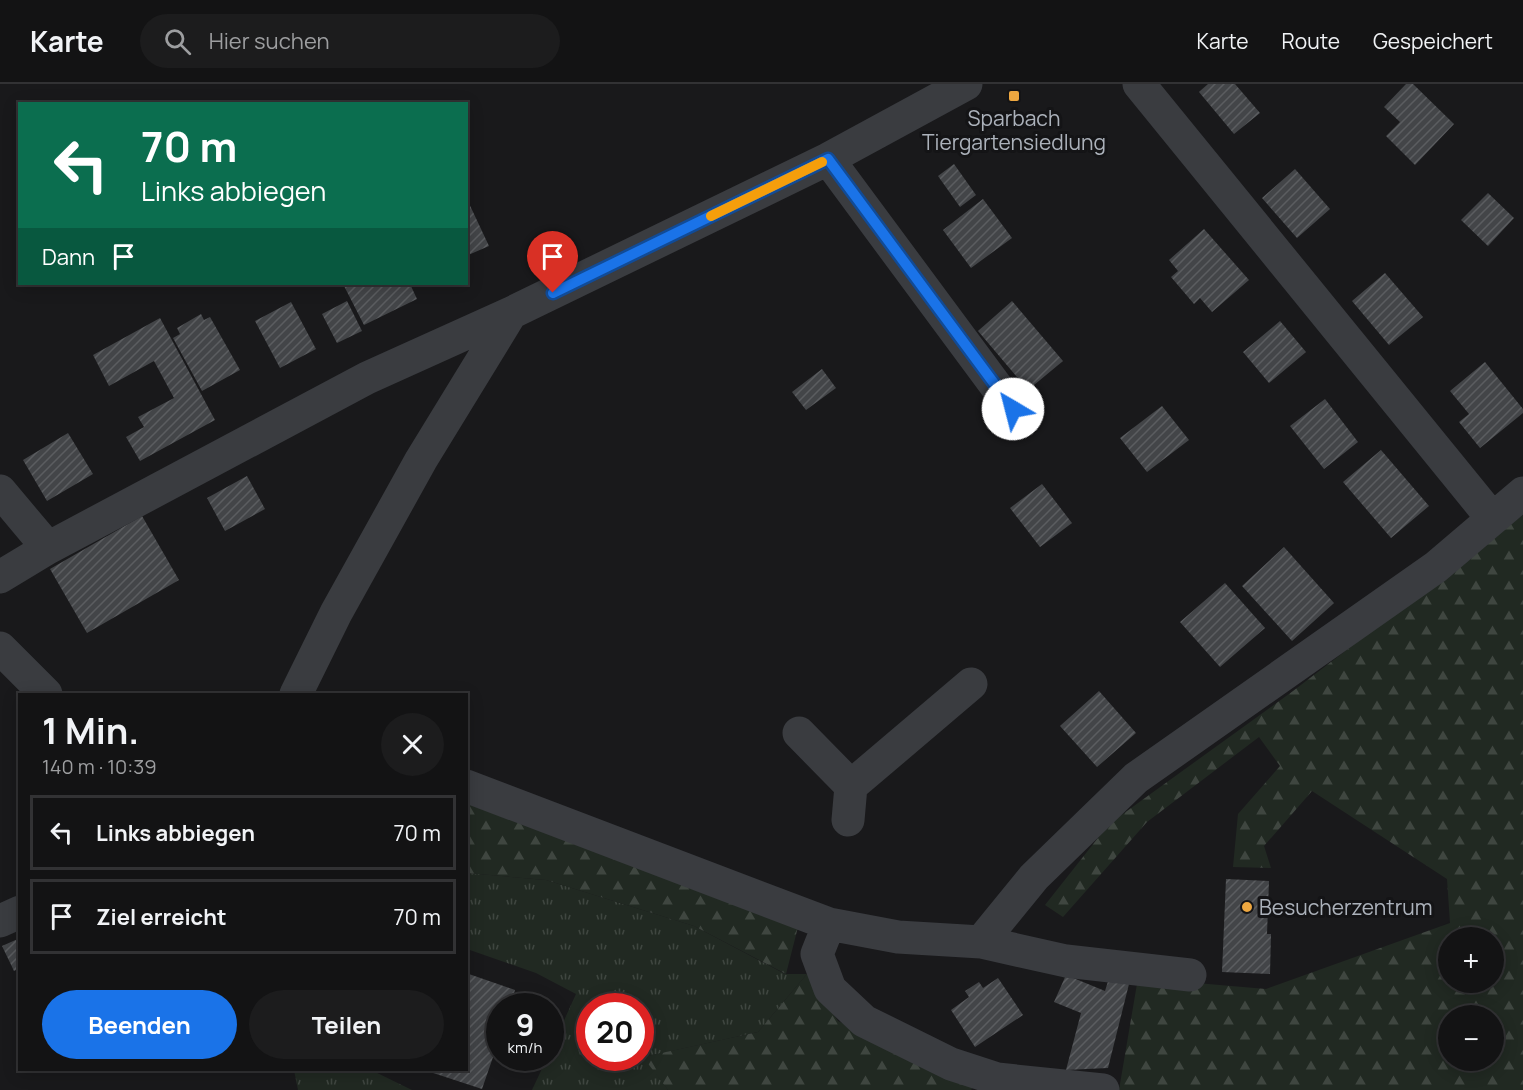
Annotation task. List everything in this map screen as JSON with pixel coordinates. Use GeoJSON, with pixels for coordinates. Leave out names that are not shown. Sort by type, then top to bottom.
{"type":"FeatureCollection","features":[{"type":"Feature","properties":{"kind":"street"},"geometry":{"type":"LineString","coordinates":[[0,577],[48,548],[367,378],[511,313],[828,159],[966,84]]}},
{"type":"Feature","properties":{"kind":"street"},"geometry":{"type":"LineString","coordinates":[[1139,84],[1492,518]]}},
{"type":"Feature","properties":{"kind":"street"},"geometry":{"type":"LineString","coordinates":[[828,159],[1013,409]]}},
{"type":"Feature","properties":{"kind":"street"},"geometry":{"type":"LineString","coordinates":[[300,693],[336,613],[421,460],[511,313]]}},
{"type":"Feature","properties":{"kind":"street"},"geometry":{"type":"LineString","coordinates":[[0,491],[48,548]]}},
{"type":"Feature","properties":{"kind":"street"},"geometry":{"type":"LineString","coordinates":[[981,942],[1034,877],[1136,778],[1436,567],[1523,493]]}},
{"type":"Feature","properties":{"kind":"street"},"geometry":{"type":"LineString","coordinates":[[0,648],[45,693]]}},
{"type":"Feature","properties":{"kind":"street"},"geometry":{"type":"LineString","coordinates":[[848,820],[851,786],[971,684]]}},
{"type":"Feature","properties":{"kind":"street"},"geometry":{"type":"LineString","coordinates":[[799,733],[851,786]]}},
{"type":"Feature","properties":{"kind":"street"},"geometry":{"type":"LineString","coordinates":[[468,787],[829,924],[898,937],[981,942],[1066,961],[1190,975]]}},
{"type":"Feature","properties":{"kind":"street"},"geometry":{"type":"LineString","coordinates":[[0,921],[18,913]]}},
{"type":"Feature","properties":{"kind":"street"},"geometry":{"type":"LineString","coordinates":[[829,924],[818,954],[830,989],[864,1021],[951,1064],[997,1079],[1103,1090]]}},
{"type":"Feature","properties":{"kind":"green space"},"geometry":{"type":"Polygon","coordinates":[[[1523,515],[1523,1090],[1119,1090],[1138,978],[1266,989],[1438,927],[1438,993],[1504,993],[1504,927],[1439,927],[1450,923],[1447,879],[1312,791],[1264,846],[1271,868],[1233,867],[1238,814],[1280,766],[1259,737],[1147,822],[1063,917],[1045,905],[1109,824],[1293,691],[1523,515]]]}},
{"type":"Feature","properties":{"kind":"green space"},"geometry":{"type":"Polygon","coordinates":[[[468,799],[798,927],[786,974],[694,926],[546,880],[468,873],[468,799]]]}},
{"type":"Feature","properties":{"kind":"green space"},"geometry":{"type":"Polygon","coordinates":[[[468,873],[546,880],[694,926],[785,974],[807,974],[758,1032],[654,1055],[654,993],[576,994],[536,973],[468,949],[468,873]]]}},
{"type":"Feature","properties":{"kind":"green space"},"geometry":{"type":"Polygon","coordinates":[[[807,974],[838,1021],[975,1085],[971,1090],[668,1090],[654,1071],[654,1055],[758,1032],[807,974]]]}},
{"type":"Feature","properties":{"kind":"green space"},"geometry":{"type":"Polygon","coordinates":[[[576,994],[576,1071],[654,1071],[668,1090],[532,1090],[541,1071],[564,1071],[564,1020],[576,994]]]}},
{"type":"Feature","properties":{"kind":"green space"},"geometry":{"type":"Polygon","coordinates":[[[294,1071],[373,1071],[412,1090],[298,1090],[294,1071]]]}},
{"type":"Feature","properties":{"kind":"building"},"geometry":{"type":"Polygon","coordinates":[[[1208,84],[1235,84],[1260,113],[1234,134],[1199,92],[1208,84]]]}},
{"type":"Feature","properties":{"kind":"building"},"geometry":{"type":"Polygon","coordinates":[[[1406,84],[1413,84],[1454,124],[1415,165],[1386,136],[1400,122],[1384,107],[1406,84]]]}},
{"type":"Feature","properties":{"kind":"building"},"geometry":{"type":"Polygon","coordinates":[[[954,164],[976,195],[960,207],[938,176],[954,164]]]}},
{"type":"Feature","properties":{"kind":"building"},"geometry":{"type":"Polygon","coordinates":[[[1295,169],[1330,209],[1297,238],[1262,198],[1295,169]]]}},
{"type":"Feature","properties":{"kind":"building"},"geometry":{"type":"Polygon","coordinates":[[[1488,193],[1514,218],[1488,246],[1461,220],[1488,193]]]}},
{"type":"Feature","properties":{"kind":"building"},"geometry":{"type":"Polygon","coordinates":[[[983,199],[1012,238],[971,268],[943,230],[983,199]]]}},
{"type":"Feature","properties":{"kind":"building"},"geometry":{"type":"Polygon","coordinates":[[[468,201],[489,246],[468,255],[468,201]]]}},
{"type":"Feature","properties":{"kind":"building"},"geometry":{"type":"Polygon","coordinates":[[[1204,229],[1249,280],[1212,312],[1200,298],[1194,304],[1171,277],[1178,271],[1169,260],[1204,229]]]}},
{"type":"Feature","properties":{"kind":"building"},"geometry":{"type":"Polygon","coordinates":[[[1385,273],[1423,317],[1389,345],[1352,301],[1385,273]]]}},
{"type":"Feature","properties":{"kind":"building"},"geometry":{"type":"Polygon","coordinates":[[[344,285],[410,285],[417,299],[364,325],[344,285]]]}},
{"type":"Feature","properties":{"kind":"building"},"geometry":{"type":"Polygon","coordinates":[[[347,301],[362,331],[337,343],[322,314],[347,301]]]}},
{"type":"Feature","properties":{"kind":"building"},"geometry":{"type":"Polygon","coordinates":[[[1012,301],[1063,361],[1028,390],[978,331],[1012,301]]]}},
{"type":"Feature","properties":{"kind":"building"},"geometry":{"type":"Polygon","coordinates":[[[291,302],[316,349],[280,368],[255,321],[291,302]]]}},
{"type":"Feature","properties":{"kind":"building"},"geometry":{"type":"Polygon","coordinates":[[[201,314],[204,320],[210,317],[240,370],[202,391],[173,338],[180,334],[177,328],[201,314]]]}},
{"type":"Feature","properties":{"kind":"building"},"geometry":{"type":"Polygon","coordinates":[[[160,318],[215,420],[140,461],[126,437],[144,427],[138,417],[174,398],[154,361],[109,386],[93,355],[160,318]]]}},
{"type":"Feature","properties":{"kind":"building"},"geometry":{"type":"Polygon","coordinates":[[[1280,321],[1306,352],[1269,383],[1243,352],[1280,321]]]}},
{"type":"Feature","properties":{"kind":"building"},"geometry":{"type":"Polygon","coordinates":[[[1485,362],[1523,409],[1523,413],[1480,448],[1459,422],[1469,414],[1450,391],[1485,362]]]}},
{"type":"Feature","properties":{"kind":"building"},"geometry":{"type":"Polygon","coordinates":[[[822,369],[836,388],[806,410],[792,392],[822,369]]]}},
{"type":"Feature","properties":{"kind":"building"},"geometry":{"type":"Polygon","coordinates":[[[1325,399],[1358,442],[1324,469],[1290,426],[1325,399]]]}},
{"type":"Feature","properties":{"kind":"building"},"geometry":{"type":"Polygon","coordinates":[[[1162,406],[1189,440],[1147,472],[1120,438],[1162,406]]]}},
{"type":"Feature","properties":{"kind":"building"},"geometry":{"type":"Polygon","coordinates":[[[68,433],[93,474],[47,501],[23,460],[68,433]]]}},
{"type":"Feature","properties":{"kind":"building"},"geometry":{"type":"Polygon","coordinates":[[[1381,450],[1429,506],[1391,538],[1343,482],[1381,450]]]}},
{"type":"Feature","properties":{"kind":"building"},"geometry":{"type":"Polygon","coordinates":[[[247,476],[265,509],[225,531],[207,498],[247,476]]]}},
{"type":"Feature","properties":{"kind":"building"},"geometry":{"type":"Polygon","coordinates":[[[1042,484],[1072,523],[1040,547],[1010,508],[1042,484]]]}},
{"type":"Feature","properties":{"kind":"building"},"geometry":{"type":"Polygon","coordinates":[[[142,516],[179,580],[87,633],[50,569],[142,516]]]}},
{"type":"Feature","properties":{"kind":"building"},"geometry":{"type":"Polygon","coordinates":[[[1284,547],[1334,603],[1292,641],[1242,586],[1284,547]]]}},
{"type":"Feature","properties":{"kind":"building"},"geometry":{"type":"Polygon","coordinates":[[[1225,583],[1265,628],[1220,667],[1180,622],[1225,583]]]}},
{"type":"Feature","properties":{"kind":"building"},"geometry":{"type":"Polygon","coordinates":[[[1099,691],[1136,733],[1097,767],[1060,726],[1099,691]]]}},
{"type":"Feature","properties":{"kind":"building","name":"Besucherzentrum"},"geometry":{"type":"Polygon","coordinates":[[[1226,879],[1269,881],[1267,934],[1271,934],[1270,974],[1222,972],[1226,879]]]}},
{"type":"Feature","properties":{"kind":"building"},"geometry":{"type":"Polygon","coordinates":[[[18,939],[18,969],[14,971],[2,946],[18,939]]]}},
{"type":"Feature","properties":{"kind":"building"},"geometry":{"type":"Polygon","coordinates":[[[468,974],[515,990],[514,993],[486,993],[486,1071],[488,1071],[482,1089],[427,1071],[468,1071],[468,974]]]}},
{"type":"Feature","properties":{"kind":"building"},"geometry":{"type":"Polygon","coordinates":[[[1066,975],[1105,991],[1109,978],[1129,984],[1108,1068],[1066,1070],[1081,1013],[1054,1002],[1066,975]]]}},
{"type":"Feature","properties":{"kind":"building"},"geometry":{"type":"Polygon","coordinates":[[[998,978],[1023,1015],[975,1047],[951,1010],[969,997],[965,991],[979,982],[983,988],[998,978]]]}},
{"type":"Feature","properties":{"kind":"slow traffic"},"geometry":{"type":"LineString","coordinates":[[711,216],[822,162]]}},
{"type":"Feature","properties":{"kind":"place","name":"Sparbach Tiergartensiedlung"},"geometry":{"type":"Point","coordinates":[1014,96]}},
{"type":"Feature","properties":{"kind":"place","name":"Besucherzentrum"},"geometry":{"type":"Point","coordinates":[1247,907]}},
{"type":"Feature","properties":{"kind":"route"},"geometry":{"type":"LineString","coordinates":[[553,293],[828,159],[1013,409]]}}]}
